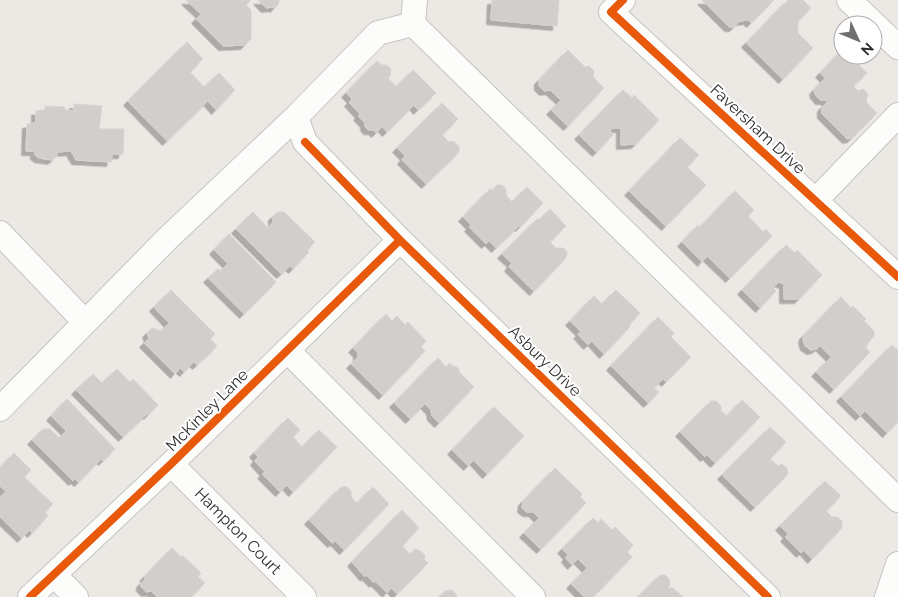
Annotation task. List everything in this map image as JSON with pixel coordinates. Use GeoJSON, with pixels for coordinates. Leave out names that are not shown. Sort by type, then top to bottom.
{"type":"FeatureCollection","features":[{"type":"Feature","properties":{"kind":"street"},"geometry":{"type":"LineString","coordinates":[[413,24],[415,0]]}},
{"type":"Feature","properties":{"kind":"street","name":"Faversham Drive"},"geometry":{"type":"LineString","coordinates":[[623,0],[612,12],[898,277]]}},
{"type":"Feature","properties":{"kind":"street"},"geometry":{"type":"LineString","coordinates":[[849,0],[898,47]]}},
{"type":"Feature","properties":{"kind":"street"},"geometry":{"type":"LineString","coordinates":[[0,409],[166,240],[296,117],[378,33],[413,24]]}},
{"type":"Feature","properties":{"kind":"street"},"geometry":{"type":"LineString","coordinates":[[413,24],[898,500]]}},
{"type":"Feature","properties":{"kind":"street"},"geometry":{"type":"LineString","coordinates":[[815,201],[898,115]]}},
{"type":"Feature","properties":{"kind":"street","name":"Asbury Drive"},"geometry":{"type":"LineString","coordinates":[[296,117],[305,142],[400,240],[768,597]]}},
{"type":"Feature","properties":{"kind":"street"},"geometry":{"type":"LineString","coordinates":[[0,233],[85,322]]}},
{"type":"Feature","properties":{"kind":"street","name":"McKinley Lane"},"geometry":{"type":"LineString","coordinates":[[30,597],[172,464],[400,240]]}},
{"type":"Feature","properties":{"kind":"street"},"geometry":{"type":"LineString","coordinates":[[287,350],[533,597]]}},
{"type":"Feature","properties":{"kind":"street","name":"Hampton Court"},"geometry":{"type":"LineString","coordinates":[[172,464],[304,597]]}},
{"type":"Feature","properties":{"kind":"street"},"geometry":{"type":"LineString","coordinates":[[887,597],[898,564]]}},
{"type":"Feature","properties":{"kind":"street"},"geometry":{"type":"LineString","coordinates":[[54,575],[76,597]]}},
{"type":"Feature","properties":{"kind":"building"},"geometry":{"type":"Polygon","coordinates":[[[186,0],[251,0],[246,5],[251,10],[251,39],[245,45],[223,46],[196,19],[201,14],[186,0]]]}},
{"type":"Feature","properties":{"kind":"building"},"geometry":{"type":"Polygon","coordinates":[[[258,0],[280,0],[275,8],[266,8],[258,0]]]}},
{"type":"Feature","properties":{"kind":"building"},"geometry":{"type":"Polygon","coordinates":[[[492,0],[559,0],[557,26],[491,20],[492,0]]]}},
{"type":"Feature","properties":{"kind":"building"},"geometry":{"type":"Polygon","coordinates":[[[702,0],[774,0],[751,23],[748,20],[740,21],[734,27],[729,27],[702,0]]]}},
{"type":"Feature","properties":{"kind":"building"},"geometry":{"type":"Polygon","coordinates":[[[788,0],[803,0],[811,8],[798,21],[798,33],[813,48],[783,79],[746,43],[788,0]]]}},
{"type":"Feature","properties":{"kind":"building"},"geometry":{"type":"Polygon","coordinates":[[[187,42],[203,59],[190,72],[204,87],[219,73],[235,90],[216,110],[208,101],[167,141],[128,101],[187,42]]]}},
{"type":"Feature","properties":{"kind":"building"},"geometry":{"type":"Polygon","coordinates":[[[568,50],[585,67],[589,66],[594,71],[593,77],[604,88],[568,126],[551,110],[561,100],[550,90],[544,91],[539,86],[539,80],[568,50]]]}},
{"type":"Feature","properties":{"kind":"building"},"geometry":{"type":"Polygon","coordinates":[[[833,59],[833,65],[859,65],[867,73],[853,86],[858,91],[863,89],[868,94],[866,102],[877,113],[852,138],[847,139],[822,114],[822,107],[827,102],[820,100],[814,90],[825,78],[820,73],[833,59]]]}},
{"type":"Feature","properties":{"kind":"building"},"geometry":{"type":"Polygon","coordinates":[[[377,61],[391,69],[388,78],[396,87],[413,70],[436,93],[418,110],[414,105],[387,132],[382,127],[376,133],[373,130],[368,130],[365,126],[365,123],[358,116],[360,114],[349,102],[352,99],[346,93],[377,61]]]}},
{"type":"Feature","properties":{"kind":"building"},"geometry":{"type":"Polygon","coordinates":[[[623,90],[632,98],[634,95],[659,120],[636,144],[621,145],[621,128],[613,128],[610,131],[613,135],[597,152],[579,135],[623,90]]]}},
{"type":"Feature","properties":{"kind":"building"},"geometry":{"type":"Polygon","coordinates":[[[442,103],[458,119],[442,135],[449,142],[453,141],[459,146],[459,152],[426,184],[402,160],[405,156],[397,148],[442,103]]]}},
{"type":"Feature","properties":{"kind":"building"},"geometry":{"type":"Polygon","coordinates":[[[74,104],[102,106],[99,129],[124,129],[123,154],[112,154],[111,162],[76,160],[71,151],[57,152],[57,156],[52,160],[39,158],[35,155],[35,151],[26,151],[27,124],[36,123],[36,111],[45,110],[45,106],[64,107],[65,110],[74,111],[74,104]]]}},
{"type":"Feature","properties":{"kind":"building"},"geometry":{"type":"Polygon","coordinates":[[[680,138],[699,155],[687,167],[706,185],[666,226],[629,191],[680,138]]]}},
{"type":"Feature","properties":{"kind":"building"},"geometry":{"type":"Polygon","coordinates":[[[497,185],[502,185],[506,189],[506,195],[512,202],[527,187],[543,203],[496,248],[489,241],[486,244],[469,227],[471,225],[463,217],[490,189],[492,191],[497,185]]]}},
{"type":"Feature","properties":{"kind":"building"},"geometry":{"type":"Polygon","coordinates":[[[735,191],[754,210],[748,216],[763,232],[766,229],[772,236],[730,278],[707,256],[702,262],[682,242],[698,225],[700,227],[735,191]]]}},
{"type":"Feature","properties":{"kind":"building"},"geometry":{"type":"Polygon","coordinates":[[[550,209],[566,226],[550,242],[556,248],[563,248],[567,252],[566,258],[534,291],[509,267],[512,263],[502,254],[537,219],[539,220],[550,209]]]}},
{"type":"Feature","properties":{"kind":"building"},"geometry":{"type":"Polygon","coordinates":[[[253,212],[268,228],[273,222],[273,216],[278,212],[284,212],[315,242],[307,250],[309,252],[293,269],[290,266],[281,274],[236,229],[253,212]]]}},
{"type":"Feature","properties":{"kind":"building"},"geometry":{"type":"Polygon","coordinates":[[[229,234],[276,282],[244,314],[208,278],[218,269],[220,271],[228,264],[214,250],[229,234]]]}},
{"type":"Feature","properties":{"kind":"building"},"geometry":{"type":"Polygon","coordinates":[[[786,245],[795,253],[797,250],[822,275],[799,299],[784,299],[784,284],[778,282],[773,288],[776,291],[760,308],[742,290],[786,245]]]}},
{"type":"Feature","properties":{"kind":"building"},"geometry":{"type":"Polygon","coordinates":[[[171,290],[215,334],[210,339],[217,346],[197,365],[194,362],[184,372],[180,368],[175,374],[144,343],[149,338],[147,333],[152,328],[161,331],[169,323],[154,307],[171,290]]]}},
{"type":"Feature","properties":{"kind":"building"},"geometry":{"type":"Polygon","coordinates":[[[616,290],[640,313],[629,325],[630,327],[604,354],[592,341],[588,345],[578,334],[581,332],[570,321],[594,296],[602,304],[616,290]]]}},
{"type":"Feature","properties":{"kind":"building"},"geometry":{"type":"Polygon","coordinates":[[[841,297],[851,308],[853,306],[866,319],[864,321],[874,331],[874,336],[866,348],[870,352],[834,389],[816,372],[831,357],[820,346],[811,350],[805,346],[803,339],[804,335],[841,297]]]}},
{"type":"Feature","properties":{"kind":"building"},"geometry":{"type":"Polygon","coordinates":[[[386,314],[392,321],[397,316],[405,325],[408,322],[426,341],[421,347],[425,351],[383,395],[351,364],[358,357],[358,353],[353,348],[386,314]]]}},
{"type":"Feature","properties":{"kind":"building"},"geometry":{"type":"Polygon","coordinates":[[[658,317],[674,333],[671,337],[691,357],[666,382],[663,379],[654,388],[659,392],[648,403],[611,366],[658,317]]]}},
{"type":"Feature","properties":{"kind":"building"},"geometry":{"type":"Polygon","coordinates":[[[892,345],[898,350],[898,422],[887,433],[865,411],[860,416],[841,397],[892,345]]]}},
{"type":"Feature","properties":{"kind":"building"},"geometry":{"type":"Polygon","coordinates":[[[438,358],[446,367],[450,363],[459,369],[459,372],[474,387],[439,423],[425,404],[410,419],[394,403],[438,358]]]}},
{"type":"Feature","properties":{"kind":"building"},"geometry":{"type":"Polygon","coordinates":[[[117,369],[130,382],[133,379],[158,405],[123,437],[76,390],[93,374],[102,383],[117,369]]]}},
{"type":"Feature","properties":{"kind":"building"},"geometry":{"type":"Polygon","coordinates":[[[67,399],[115,449],[103,461],[101,459],[79,482],[75,479],[73,481],[32,440],[43,429],[50,429],[59,438],[66,431],[51,416],[67,399]]]}},
{"type":"Feature","properties":{"kind":"building"},"geometry":{"type":"Polygon","coordinates":[[[742,400],[760,417],[715,463],[707,455],[705,457],[680,432],[711,401],[716,401],[721,406],[721,411],[727,416],[742,400]]]}},
{"type":"Feature","properties":{"kind":"building"},"geometry":{"type":"Polygon","coordinates":[[[494,407],[524,436],[487,474],[474,460],[468,466],[452,450],[494,407]]]}},
{"type":"Feature","properties":{"kind":"building"},"geometry":{"type":"Polygon","coordinates":[[[288,418],[300,430],[293,437],[302,447],[319,430],[337,447],[293,492],[287,485],[280,492],[262,474],[265,472],[255,461],[258,457],[254,453],[288,418]]]}},
{"type":"Feature","properties":{"kind":"building"},"geometry":{"type":"Polygon","coordinates":[[[770,427],[786,442],[770,459],[778,466],[782,464],[787,468],[788,474],[755,507],[722,475],[770,427]]]}},
{"type":"Feature","properties":{"kind":"building"},"geometry":{"type":"Polygon","coordinates":[[[14,453],[31,470],[24,477],[53,504],[45,512],[48,516],[32,533],[29,530],[22,538],[0,517],[0,497],[6,492],[0,486],[0,468],[14,453]]]}},
{"type":"Feature","properties":{"kind":"building"},"geometry":{"type":"Polygon","coordinates":[[[555,468],[582,494],[580,497],[586,503],[541,549],[524,533],[539,518],[533,512],[527,512],[522,508],[523,501],[555,468]]]}},
{"type":"Feature","properties":{"kind":"building"},"geometry":{"type":"Polygon","coordinates":[[[825,481],[841,496],[826,511],[832,517],[837,517],[842,521],[842,528],[812,559],[804,550],[801,553],[785,537],[788,534],[780,526],[825,481]]]}},
{"type":"Feature","properties":{"kind":"building"},"geometry":{"type":"Polygon","coordinates":[[[346,486],[351,491],[351,497],[357,503],[373,487],[389,504],[344,550],[335,541],[332,543],[309,520],[340,488],[346,486]]]}},
{"type":"Feature","properties":{"kind":"building"},"geometry":{"type":"Polygon","coordinates":[[[402,510],[419,528],[402,546],[410,554],[415,549],[420,551],[425,555],[424,559],[428,563],[397,594],[391,588],[387,593],[375,581],[374,583],[366,575],[365,577],[352,562],[402,510]]]}},
{"type":"Feature","properties":{"kind":"building"},"geometry":{"type":"Polygon","coordinates":[[[593,518],[598,523],[601,519],[612,530],[615,527],[633,545],[627,552],[632,557],[593,597],[584,597],[571,584],[587,568],[578,559],[572,565],[566,558],[568,555],[562,549],[593,518]]]}},
{"type":"Feature","properties":{"kind":"building"},"geometry":{"type":"Polygon","coordinates":[[[172,548],[201,573],[198,577],[205,583],[191,597],[158,597],[151,591],[146,592],[141,587],[141,583],[146,578],[144,577],[172,548]]]}},
{"type":"Feature","properties":{"kind":"building"},"geometry":{"type":"Polygon","coordinates":[[[660,575],[665,575],[669,579],[670,585],[668,587],[670,589],[672,587],[683,597],[638,597],[660,575]]]}},
{"type":"Feature","properties":{"kind":"building"},"geometry":{"type":"Polygon","coordinates":[[[452,590],[457,595],[456,597],[439,597],[445,591],[452,590]]]}},
{"type":"Feature","properties":{"kind":"cycle path"},"geometry":{"type":"LineString","coordinates":[[623,0],[611,12],[898,277]]}},
{"type":"Feature","properties":{"kind":"cycle path"},"geometry":{"type":"LineString","coordinates":[[305,142],[400,240],[768,597]]}},
{"type":"Feature","properties":{"kind":"cycle path"},"geometry":{"type":"LineString","coordinates":[[30,597],[171,464],[400,240]]}}]}
